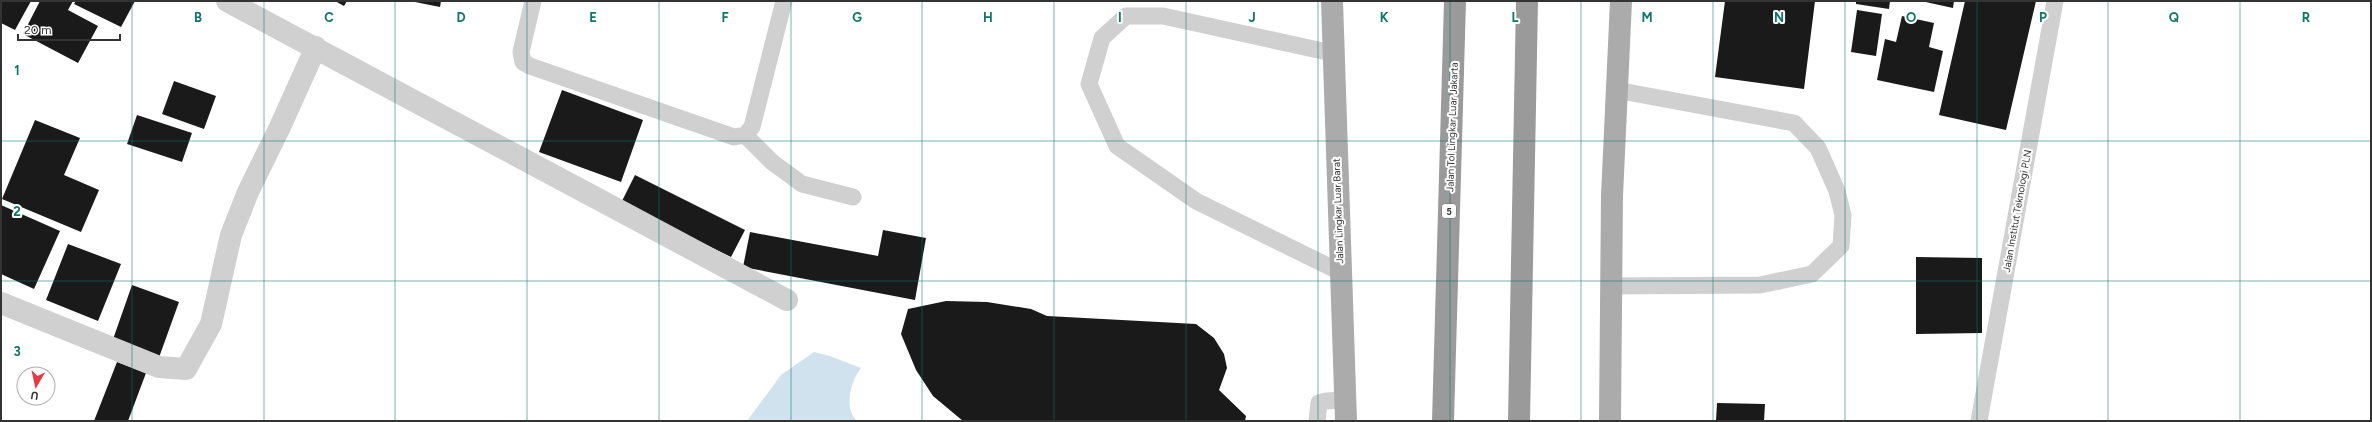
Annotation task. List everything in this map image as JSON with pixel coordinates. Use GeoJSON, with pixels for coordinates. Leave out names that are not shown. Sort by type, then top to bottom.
{"type":"FeatureCollection","features":[{"type":"Feature","properties":{"kind":"highway","name":"Jalan Tol Lingkar Luar Jakarta"},"geometry":{"type":"LineString","coordinates":[[1443,421],[1455,1]]}},
{"type":"Feature","properties":{"kind":"highway"},"geometry":{"type":"LineString","coordinates":[[1519,421],[1527,1]]}},
{"type":"Feature","properties":{"kind":"main road","name":"Jalan Lingkar Luar Barat"},"geometry":{"type":"LineString","coordinates":[[1332,1],[1332,53],[1345,411]]}},
{"type":"Feature","properties":{"kind":"main road"},"geometry":{"type":"LineString","coordinates":[[1610,421],[1610,286],[1616,90],[1621,1]]}},
{"type":"Feature","properties":{"kind":"street"},"geometry":{"type":"LineString","coordinates":[[227,1],[316,47],[787,300]]}},
{"type":"Feature","properties":{"kind":"street"},"geometry":{"type":"LineString","coordinates":[[1,303],[159,367],[186,369],[211,324],[231,235],[248,192],[279,129],[316,47]]}},
{"type":"Feature","properties":{"kind":"lane"},"geometry":{"type":"LineString","coordinates":[[533,1],[521,52],[523,62],[530,66],[734,137],[745,135],[752,127],[784,1]]}},
{"type":"Feature","properties":{"kind":"lane","name":"Jalan Institut Teknologi PLN"},"geometry":{"type":"LineString","coordinates":[[1979,421],[2055,1]]}},
{"type":"Feature","properties":{"kind":"lane"},"geometry":{"type":"LineString","coordinates":[[1332,53],[1163,16],[1126,16],[1102,38],[1089,84],[1117,146],[1196,201],[1340,272]]}},
{"type":"Feature","properties":{"kind":"lane"},"geometry":{"type":"LineString","coordinates":[[1610,286],[1760,284],[1812,274],[1840,246],[1843,215],[1837,191],[1818,148],[1794,123],[1616,90]]}},
{"type":"Feature","properties":{"kind":"lane"},"geometry":{"type":"LineString","coordinates":[[745,135],[772,162],[802,184],[853,197]]}},
{"type":"Feature","properties":{"kind":"lane"},"geometry":{"type":"LineString","coordinates":[[1317,421],[1319,403],[1326,400],[1345,411]]}},
{"type":"Feature","properties":{"kind":"water"},"geometry":{"type":"Polygon","coordinates":[[[814,352],[830,356],[861,368],[854,380],[849,402],[850,409],[857,421],[747,421],[781,375],[814,352]]]}},
{"type":"Feature","properties":{"kind":"building"},"geometry":{"type":"Polygon","coordinates":[[[1,1],[31,1],[15,30],[1,23],[1,1]]]}},
{"type":"Feature","properties":{"kind":"building"},"geometry":{"type":"Polygon","coordinates":[[[40,1],[73,1],[68,10],[98,26],[78,63],[23,34],[40,1]]]}},
{"type":"Feature","properties":{"kind":"building"},"geometry":{"type":"Polygon","coordinates":[[[76,1],[135,1],[121,27],[74,4],[76,1]]]}},
{"type":"Feature","properties":{"kind":"building"},"geometry":{"type":"Polygon","coordinates":[[[335,1],[347,1],[344,6],[335,1]]]}},
{"type":"Feature","properties":{"kind":"building"},"geometry":{"type":"Polygon","coordinates":[[[410,1],[441,1],[440,7],[410,1]]]}},
{"type":"Feature","properties":{"kind":"building"},"geometry":{"type":"Polygon","coordinates":[[[1725,1],[1815,1],[1804,89],[1715,77],[1725,1]]]}},
{"type":"Feature","properties":{"kind":"building"},"geometry":{"type":"Polygon","coordinates":[[[1856,1],[1890,1],[1889,9],[1856,4],[1856,1]]]}},
{"type":"Feature","properties":{"kind":"building"},"geometry":{"type":"Polygon","coordinates":[[[1921,1],[1954,1],[1953,8],[1921,1]]]}},
{"type":"Feature","properties":{"kind":"building"},"geometry":{"type":"Polygon","coordinates":[[[1965,1],[2036,1],[2006,130],[1939,115],[1965,1]]]}},
{"type":"Feature","properties":{"kind":"building"},"geometry":{"type":"Polygon","coordinates":[[[1857,10],[1882,14],[1876,56],[1851,52],[1857,10]]]}},
{"type":"Feature","properties":{"kind":"building"},"geometry":{"type":"Polygon","coordinates":[[[1902,16],[1934,23],[1929,47],[1943,51],[1934,92],[1877,80],[1885,39],[1896,42],[1902,16]]]}},
{"type":"Feature","properties":{"kind":"building"},"geometry":{"type":"Polygon","coordinates":[[[174,81],[216,96],[204,129],[162,114],[174,81]]]}},
{"type":"Feature","properties":{"kind":"building"},"geometry":{"type":"Polygon","coordinates":[[[562,90],[643,120],[621,182],[539,152],[562,90]]]}},
{"type":"Feature","properties":{"kind":"building"},"geometry":{"type":"Polygon","coordinates":[[[137,115],[192,133],[182,162],[127,144],[137,115]]]}},
{"type":"Feature","properties":{"kind":"building"},"geometry":{"type":"Polygon","coordinates":[[[35,120],[80,138],[64,175],[99,190],[81,232],[2,199],[35,120]]]}},
{"type":"Feature","properties":{"kind":"building"},"geometry":{"type":"Polygon","coordinates":[[[635,175],[745,230],[731,257],[621,203],[635,175]]]}},
{"type":"Feature","properties":{"kind":"building"},"geometry":{"type":"Polygon","coordinates":[[[1,205],[60,231],[34,289],[1,274],[1,205]]]}},
{"type":"Feature","properties":{"kind":"building"},"geometry":{"type":"Polygon","coordinates":[[[883,230],[926,238],[915,300],[743,267],[750,232],[878,256],[883,230]]]}},
{"type":"Feature","properties":{"kind":"building"},"geometry":{"type":"Polygon","coordinates":[[[68,244],[121,264],[98,321],[46,300],[68,244]]]}},
{"type":"Feature","properties":{"kind":"building"},"geometry":{"type":"Polygon","coordinates":[[[1916,257],[1982,258],[1982,333],[1916,334],[1916,257]]]}},
{"type":"Feature","properties":{"kind":"building"},"geometry":{"type":"Polygon","coordinates":[[[132,285],[179,302],[157,363],[111,345],[132,285]]]}},
{"type":"Feature","properties":{"kind":"building"},"geometry":{"type":"Polygon","coordinates":[[[946,301],[987,302],[1031,309],[1047,316],[1196,324],[1214,338],[1224,354],[1227,368],[1219,390],[1246,416],[1245,421],[963,421],[933,396],[916,370],[901,334],[908,309],[946,301]]]}},
{"type":"Feature","properties":{"kind":"building"},"geometry":{"type":"Polygon","coordinates":[[[117,362],[146,373],[128,421],[94,421],[117,362]]]}},
{"type":"Feature","properties":{"kind":"building"},"geometry":{"type":"Polygon","coordinates":[[[1717,403],[1765,404],[1764,421],[1716,421],[1717,403]]]}}]}
